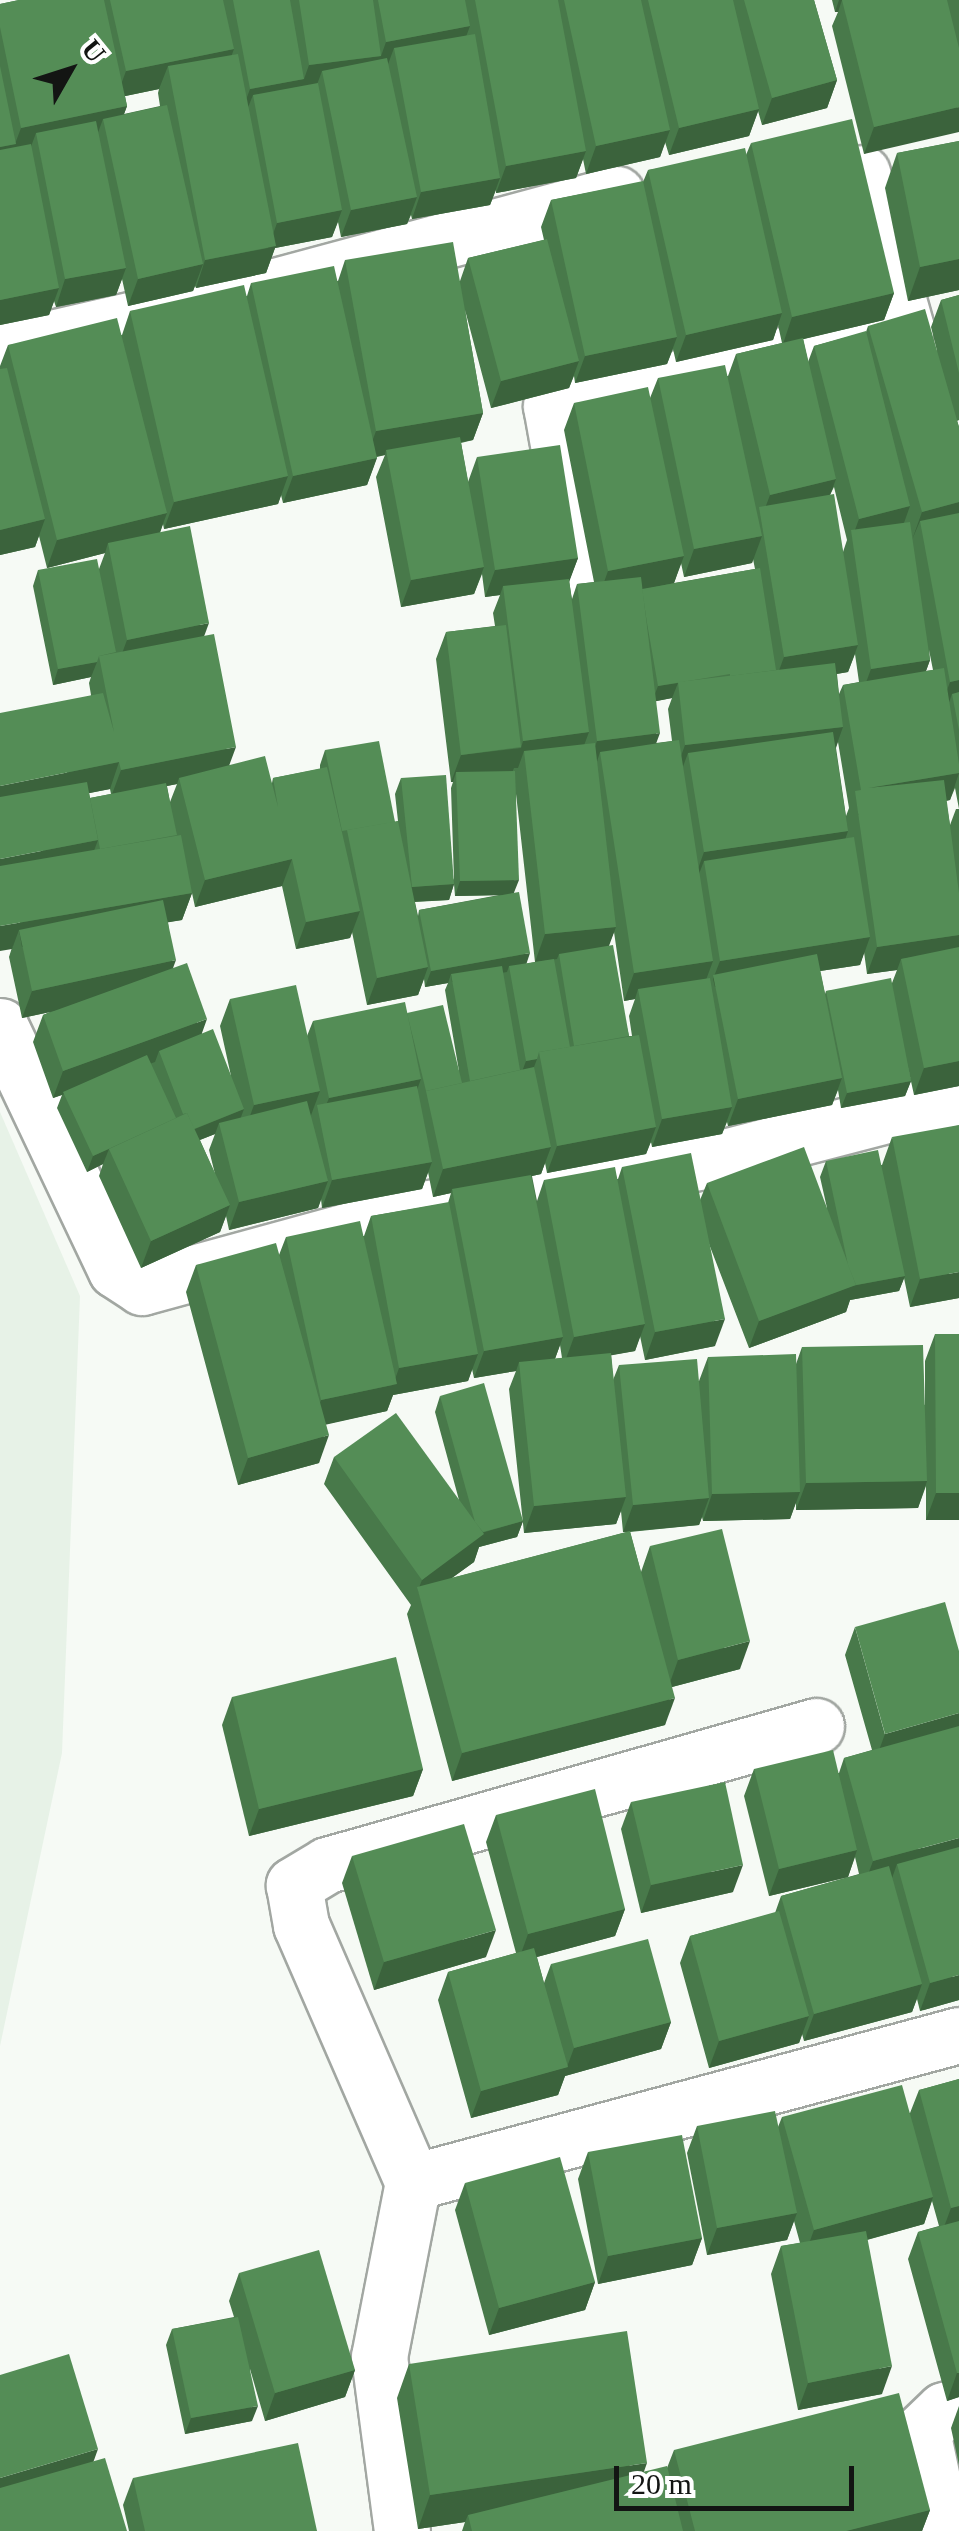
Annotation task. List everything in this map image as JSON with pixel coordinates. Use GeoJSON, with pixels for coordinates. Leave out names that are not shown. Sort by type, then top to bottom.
{"type":"FeatureCollection","features":[{"type":"Feature","properties":{"kind":"street"},"geometry":{"type":"LineString","coordinates":[[583,583],[551,406],[906,328],[846,132],[827,137]]}},
{"type":"Feature","properties":{"kind":"street"},"geometry":{"type":"LineString","coordinates":[[0,350],[272,288],[674,178]]}},
{"type":"Feature","properties":{"kind":"street"},"geometry":{"type":"LineString","coordinates":[[0,1026],[116,1270],[142,1286],[430,1208],[721,1158],[959,1096]]}},
{"type":"Feature","properties":{"kind":"street"},"geometry":{"type":"LineString","coordinates":[[402,2531],[380,2358],[414,2182],[301,1925],[294,1885],[327,1864],[816,1726]]}},
{"type":"Feature","properties":{"kind":"street"},"geometry":{"type":"LineString","coordinates":[[414,2182],[959,2036]]}},
{"type":"Feature","properties":{"kind":"street"},"geometry":{"type":"LineString","coordinates":[[943,2531],[922,2431],[944,2410],[959,2406]]}},
{"type":"Feature","properties":{"kind":"shaded area"},"geometry":{"type":"Polygon","coordinates":[[[0,1112],[80,1296],[62,1753],[0,2046],[0,1112]]]}},
{"type":"Feature","properties":{"kind":"building"},"geometry":{"type":"Polygon","coordinates":[[[19,0],[104,0],[127,106],[21,128],[0,27],[0,4],[19,0]]]}},
{"type":"Feature","properties":{"kind":"building"},"geometry":{"type":"Polygon","coordinates":[[[110,0],[223,0],[234,49],[126,71],[110,0]]]}},
{"type":"Feature","properties":{"kind":"building"},"geometry":{"type":"Polygon","coordinates":[[[233,0],[290,0],[304,79],[250,89],[233,0]]]}},
{"type":"Feature","properties":{"kind":"building"},"geometry":{"type":"Polygon","coordinates":[[[299,0],[373,0],[381,56],[309,65],[299,0]]]}},
{"type":"Feature","properties":{"kind":"building"},"geometry":{"type":"Polygon","coordinates":[[[378,0],[465,0],[470,26],[386,42],[378,0]]]}},
{"type":"Feature","properties":{"kind":"building"},"geometry":{"type":"Polygon","coordinates":[[[475,0],[558,0],[586,151],[506,166],[475,0]]]}},
{"type":"Feature","properties":{"kind":"building"},"geometry":{"type":"Polygon","coordinates":[[[564,0],[641,0],[670,130],[596,146],[564,0]]]}},
{"type":"Feature","properties":{"kind":"building"},"geometry":{"type":"Polygon","coordinates":[[[648,0],[733,0],[759,109],[679,128],[648,0]]]}},
{"type":"Feature","properties":{"kind":"building"},"geometry":{"type":"Polygon","coordinates":[[[744,0],[814,0],[837,80],[772,98],[744,0]]]}},
{"type":"Feature","properties":{"kind":"building"},"geometry":{"type":"Polygon","coordinates":[[[842,0],[947,0],[959,48],[959,107],[874,127],[842,0]]]}},
{"type":"Feature","properties":{"kind":"building"},"geometry":{"type":"Polygon","coordinates":[[[475,34],[500,178],[421,192],[394,48],[475,34]]]}},
{"type":"Feature","properties":{"kind":"building"},"geometry":{"type":"Polygon","coordinates":[[[238,54],[276,246],[205,260],[168,66],[238,54]]]}},
{"type":"Feature","properties":{"kind":"building"},"geometry":{"type":"Polygon","coordinates":[[[387,58],[417,197],[351,210],[322,71],[387,58]]]}},
{"type":"Feature","properties":{"kind":"building"},"geometry":{"type":"Polygon","coordinates":[[[0,66],[16,144],[0,147],[0,66]]]}},
{"type":"Feature","properties":{"kind":"building"},"geometry":{"type":"Polygon","coordinates":[[[318,83],[342,210],[277,223],[253,95],[318,83]]]}},
{"type":"Feature","properties":{"kind":"building"},"geometry":{"type":"Polygon","coordinates":[[[167,105],[203,264],[138,279],[103,119],[167,105]]]}},
{"type":"Feature","properties":{"kind":"building"},"geometry":{"type":"Polygon","coordinates":[[[852,119],[894,293],[792,317],[751,143],[852,119]]]}},
{"type":"Feature","properties":{"kind":"building"},"geometry":{"type":"Polygon","coordinates":[[[96,121],[126,268],[65,279],[36,133],[96,121]]]}},
{"type":"Feature","properties":{"kind":"building"},"geometry":{"type":"Polygon","coordinates":[[[959,141],[959,259],[920,267],[897,153],[959,141]]]}},
{"type":"Feature","properties":{"kind":"building"},"geometry":{"type":"Polygon","coordinates":[[[31,144],[59,288],[0,300],[0,150],[31,144]]]}},
{"type":"Feature","properties":{"kind":"building"},"geometry":{"type":"Polygon","coordinates":[[[745,148],[782,313],[686,335],[648,170],[745,148]]]}},
{"type":"Feature","properties":{"kind":"building"},"geometry":{"type":"Polygon","coordinates":[[[643,181],[677,337],[585,356],[551,200],[643,181]]]}},
{"type":"Feature","properties":{"kind":"building"},"geometry":{"type":"Polygon","coordinates":[[[547,239],[579,361],[501,381],[468,258],[547,239]]]}},
{"type":"Feature","properties":{"kind":"building"},"geometry":{"type":"Polygon","coordinates":[[[453,242],[483,413],[376,431],[345,260],[453,242]]]}},
{"type":"Feature","properties":{"kind":"building"},"geometry":{"type":"Polygon","coordinates":[[[334,266],[377,458],[293,476],[251,283],[334,266]]]}},
{"type":"Feature","properties":{"kind":"building"},"geometry":{"type":"Polygon","coordinates":[[[244,285],[288,476],[174,502],[130,311],[244,285]]]}},
{"type":"Feature","properties":{"kind":"building"},"geometry":{"type":"Polygon","coordinates":[[[959,295],[959,373],[941,300],[959,295]]]}},
{"type":"Feature","properties":{"kind":"building"},"geometry":{"type":"Polygon","coordinates":[[[925,309],[959,427],[959,502],[922,512],[868,326],[925,309]]]}},
{"type":"Feature","properties":{"kind":"building"},"geometry":{"type":"Polygon","coordinates":[[[117,318],[167,513],[57,540],[8,345],[117,318]]]}},
{"type":"Feature","properties":{"kind":"building"},"geometry":{"type":"Polygon","coordinates":[[[866,331],[910,506],[859,519],[814,346],[866,331]]]}},
{"type":"Feature","properties":{"kind":"building"},"geometry":{"type":"Polygon","coordinates":[[[803,338],[836,479],[770,495],[736,354],[803,338]]]}},
{"type":"Feature","properties":{"kind":"building"},"geometry":{"type":"Polygon","coordinates":[[[725,365],[762,536],[694,549],[658,378],[725,365]]]}},
{"type":"Feature","properties":{"kind":"building"},"geometry":{"type":"Polygon","coordinates":[[[7,368],[45,519],[0,530],[0,369],[7,368]]]}},
{"type":"Feature","properties":{"kind":"building"},"geometry":{"type":"Polygon","coordinates":[[[648,387],[684,556],[608,571],[574,403],[648,387]]]}},
{"type":"Feature","properties":{"kind":"building"},"geometry":{"type":"Polygon","coordinates":[[[460,437],[484,567],[411,580],[386,450],[460,437]]]}},
{"type":"Feature","properties":{"kind":"building"},"geometry":{"type":"Polygon","coordinates":[[[560,445],[578,558],[495,570],[477,457],[560,445]]]}},
{"type":"Feature","properties":{"kind":"building"},"geometry":{"type":"Polygon","coordinates":[[[834,494],[858,645],[784,657],[759,507],[834,494]]]}},
{"type":"Feature","properties":{"kind":"building"},"geometry":{"type":"Polygon","coordinates":[[[959,513],[959,680],[950,682],[920,521],[959,513]]]}},
{"type":"Feature","properties":{"kind":"building"},"geometry":{"type":"Polygon","coordinates":[[[910,522],[930,660],[871,669],[851,530],[910,522]]]}},
{"type":"Feature","properties":{"kind":"building"},"geometry":{"type":"Polygon","coordinates":[[[190,526],[209,623],[127,640],[108,543],[190,526]]]}},
{"type":"Feature","properties":{"kind":"building"},"geometry":{"type":"Polygon","coordinates":[[[97,559],[116,652],[99,656],[97,662],[58,669],[38,570],[97,559]]]}},
{"type":"Feature","properties":{"kind":"building"},"geometry":{"type":"Polygon","coordinates":[[[760,568],[776,670],[658,686],[642,589],[760,568]]]}},
{"type":"Feature","properties":{"kind":"building"},"geometry":{"type":"Polygon","coordinates":[[[641,577],[660,733],[597,741],[577,584],[641,577]]]}},
{"type":"Feature","properties":{"kind":"building"},"geometry":{"type":"Polygon","coordinates":[[[569,579],[589,732],[523,741],[503,586],[569,579]]]}},
{"type":"Feature","properties":{"kind":"building"},"geometry":{"type":"Polygon","coordinates":[[[506,625],[521,747],[461,755],[446,632],[506,625]]]}},
{"type":"Feature","properties":{"kind":"building"},"geometry":{"type":"Polygon","coordinates":[[[214,634],[236,747],[121,770],[119,762],[0,786],[0,713],[103,693],[114,732],[99,656],[214,634]]]}},
{"type":"Feature","properties":{"kind":"building"},"geometry":{"type":"Polygon","coordinates":[[[835,663],[843,727],[685,745],[678,682],[835,663]]]}},
{"type":"Feature","properties":{"kind":"building"},"geometry":{"type":"Polygon","coordinates":[[[944,668],[959,773],[868,788],[944,780],[959,893],[959,935],[877,947],[855,791],[861,790],[843,685],[944,668]]]}},
{"type":"Feature","properties":{"kind":"building"},"geometry":{"type":"Polygon","coordinates":[[[959,692],[959,730],[952,694],[959,692]]]}},
{"type":"Feature","properties":{"kind":"building"},"geometry":{"type":"Polygon","coordinates":[[[833,732],[848,831],[704,852],[688,753],[833,732]]]}},
{"type":"Feature","properties":{"kind":"building"},"geometry":{"type":"Polygon","coordinates":[[[679,740],[713,961],[634,973],[600,752],[679,740]]]}},
{"type":"Feature","properties":{"kind":"building"},"geometry":{"type":"Polygon","coordinates":[[[379,741],[395,822],[342,831],[325,750],[379,741]]]}},
{"type":"Feature","properties":{"kind":"building"},"geometry":{"type":"Polygon","coordinates":[[[595,743],[616,927],[545,934],[524,751],[595,743]]]}},
{"type":"Feature","properties":{"kind":"building"},"geometry":{"type":"Polygon","coordinates":[[[265,756],[278,807],[273,778],[327,767],[360,911],[306,922],[292,859],[205,880],[179,778],[265,756]]]}},
{"type":"Feature","properties":{"kind":"building"},"geometry":{"type":"Polygon","coordinates":[[[515,771],[519,880],[460,881],[456,772],[515,771]]]}},
{"type":"Feature","properties":{"kind":"building"},"geometry":{"type":"Polygon","coordinates":[[[446,775],[454,884],[412,887],[401,778],[446,775]]]}},
{"type":"Feature","properties":{"kind":"building"},"geometry":{"type":"Polygon","coordinates":[[[87,782],[98,840],[0,859],[0,797],[87,782]]]}},
{"type":"Feature","properties":{"kind":"building"},"geometry":{"type":"Polygon","coordinates":[[[166,783],[177,835],[100,849],[90,798],[166,783]]]}},
{"type":"Feature","properties":{"kind":"building"},"geometry":{"type":"Polygon","coordinates":[[[398,821],[428,967],[377,978],[347,830],[398,821]]]}},
{"type":"Feature","properties":{"kind":"building"},"geometry":{"type":"Polygon","coordinates":[[[181,835],[192,893],[0,926],[0,866],[181,835]]]}},
{"type":"Feature","properties":{"kind":"building"},"geometry":{"type":"Polygon","coordinates":[[[854,837],[870,937],[720,961],[704,861],[854,837]]]}},
{"type":"Feature","properties":{"kind":"building"},"geometry":{"type":"Polygon","coordinates":[[[519,892],[530,953],[431,971],[419,910],[519,892]]]}},
{"type":"Feature","properties":{"kind":"building"},"geometry":{"type":"Polygon","coordinates":[[[163,900],[176,960],[32,991],[19,930],[163,900]]]}},
{"type":"Feature","properties":{"kind":"building"},"geometry":{"type":"Polygon","coordinates":[[[613,945],[629,1036],[574,1046],[559,954],[613,945]]]}},
{"type":"Feature","properties":{"kind":"building"},"geometry":{"type":"Polygon","coordinates":[[[959,947],[959,1061],[924,1068],[901,959],[959,947]]]}},
{"type":"Feature","properties":{"kind":"building"},"geometry":{"type":"Polygon","coordinates":[[[817,954],[842,1078],[738,1099],[713,975],[817,954]]]}},
{"type":"Feature","properties":{"kind":"building"},"geometry":{"type":"Polygon","coordinates":[[[554,959],[570,1047],[539,1052],[537,1059],[526,1061],[509,966],[554,959]]]}},
{"type":"Feature","properties":{"kind":"building"},"geometry":{"type":"Polygon","coordinates":[[[187,963],[207,1019],[63,1071],[43,1015],[187,963]]]}},
{"type":"Feature","properties":{"kind":"building"},"geometry":{"type":"Polygon","coordinates":[[[502,966],[520,1070],[470,1081],[451,974],[502,966]]]}},
{"type":"Feature","properties":{"kind":"building"},"geometry":{"type":"Polygon","coordinates":[[[710,978],[732,1107],[662,1119],[638,989],[710,978]]]}},
{"type":"Feature","properties":{"kind":"building"},"geometry":{"type":"Polygon","coordinates":[[[891,978],[911,1081],[847,1093],[826,991],[891,978]]]}},
{"type":"Feature","properties":{"kind":"building"},"geometry":{"type":"Polygon","coordinates":[[[296,985],[320,1091],[254,1105],[230,999],[296,985]]]}},
{"type":"Feature","properties":{"kind":"building"},"geometry":{"type":"Polygon","coordinates":[[[405,1002],[421,1079],[329,1098],[313,1021],[405,1002]]]}},
{"type":"Feature","properties":{"kind":"building"},"geometry":{"type":"Polygon","coordinates":[[[443,1005],[462,1083],[426,1091],[407,1013],[443,1005]]]}},
{"type":"Feature","properties":{"kind":"building"},"geometry":{"type":"Polygon","coordinates":[[[213,1029],[244,1109],[194,1129],[187,1113],[183,1114],[159,1051],[213,1029]]]}},
{"type":"Feature","properties":{"kind":"building"},"geometry":{"type":"Polygon","coordinates":[[[639,1035],[656,1127],[557,1146],[539,1052],[639,1035]]]}},
{"type":"Feature","properties":{"kind":"building"},"geometry":{"type":"Polygon","coordinates":[[[147,1055],[176,1118],[93,1156],[63,1092],[147,1055]]]}},
{"type":"Feature","properties":{"kind":"building"},"geometry":{"type":"Polygon","coordinates":[[[534,1067],[551,1147],[443,1169],[426,1091],[534,1067]]]}},
{"type":"Feature","properties":{"kind":"building"},"geometry":{"type":"Polygon","coordinates":[[[417,1086],[432,1162],[332,1180],[317,1105],[417,1086]]]}},
{"type":"Feature","properties":{"kind":"building"},"geometry":{"type":"Polygon","coordinates":[[[307,1101],[328,1181],[239,1202],[219,1123],[307,1101]]]}},
{"type":"Feature","properties":{"kind":"building"},"geometry":{"type":"Polygon","coordinates":[[[187,1113],[230,1205],[151,1241],[109,1149],[187,1113]]]}},
{"type":"Feature","properties":{"kind":"building"},"geometry":{"type":"Polygon","coordinates":[[[959,1125],[959,1272],[920,1279],[892,1137],[959,1125]]]}},
{"type":"Feature","properties":{"kind":"building"},"geometry":{"type":"Polygon","coordinates":[[[804,1147],[856,1285],[759,1321],[707,1183],[804,1147]]]}},
{"type":"Feature","properties":{"kind":"building"},"geometry":{"type":"Polygon","coordinates":[[[878,1150],[905,1276],[856,1285],[848,1265],[826,1161],[878,1150]]]}},
{"type":"Feature","properties":{"kind":"building"},"geometry":{"type":"Polygon","coordinates":[[[691,1153],[725,1319],[655,1332],[622,1167],[691,1153]]]}},
{"type":"Feature","properties":{"kind":"building"},"geometry":{"type":"Polygon","coordinates":[[[615,1167],[645,1324],[574,1337],[544,1180],[615,1167]]]}},
{"type":"Feature","properties":{"kind":"building"},"geometry":{"type":"Polygon","coordinates":[[[531,1175],[563,1337],[484,1351],[452,1189],[531,1175]]]}},
{"type":"Feature","properties":{"kind":"building"},"geometry":{"type":"Polygon","coordinates":[[[449,1202],[478,1354],[399,1368],[371,1216],[449,1202]]]}},
{"type":"Feature","properties":{"kind":"building"},"geometry":{"type":"Polygon","coordinates":[[[360,1221],[397,1384],[321,1400],[286,1237],[360,1221]]]}},
{"type":"Feature","properties":{"kind":"building"},"geometry":{"type":"Polygon","coordinates":[[[276,1243],[329,1435],[248,1458],[196,1265],[276,1243]]]}},
{"type":"Feature","properties":{"kind":"building"},"geometry":{"type":"Polygon","coordinates":[[[935,1334],[959,1334],[959,1493],[936,1493],[935,1334]]]}},
{"type":"Feature","properties":{"kind":"building"},"geometry":{"type":"Polygon","coordinates":[[[923,1345],[927,1481],[806,1483],[802,1347],[923,1345]]]}},
{"type":"Feature","properties":{"kind":"building"},"geometry":{"type":"Polygon","coordinates":[[[611,1353],[626,1497],[534,1506],[519,1362],[611,1353]]]}},
{"type":"Feature","properties":{"kind":"building"},"geometry":{"type":"Polygon","coordinates":[[[796,1354],[800,1492],[712,1494],[708,1357],[796,1354]]]}},
{"type":"Feature","properties":{"kind":"building"},"geometry":{"type":"Polygon","coordinates":[[[697,1359],[709,1498],[633,1505],[619,1365],[697,1359]]]}},
{"type":"Feature","properties":{"kind":"building"},"geometry":{"type":"Polygon","coordinates":[[[484,1383],[523,1521],[483,1532],[475,1522],[440,1396],[484,1383]]]}},
{"type":"Feature","properties":{"kind":"building"},"geometry":{"type":"Polygon","coordinates":[[[396,1413],[484,1534],[422,1580],[334,1457],[396,1413]]]}},
{"type":"Feature","properties":{"kind":"building"},"geometry":{"type":"Polygon","coordinates":[[[722,1529],[750,1641],[678,1660],[650,1546],[722,1529]]]}},
{"type":"Feature","properties":{"kind":"building"},"geometry":{"type":"Polygon","coordinates":[[[630,1531],[675,1698],[462,1753],[417,1587],[630,1531]]]}},
{"type":"Feature","properties":{"kind":"building"},"geometry":{"type":"Polygon","coordinates":[[[945,1602],[959,1651],[959,1713],[885,1734],[855,1627],[945,1602]]]}},
{"type":"Feature","properties":{"kind":"building"},"geometry":{"type":"Polygon","coordinates":[[[396,1657],[423,1769],[259,1809],[232,1697],[396,1657]]]}},
{"type":"Feature","properties":{"kind":"building"},"geometry":{"type":"Polygon","coordinates":[[[959,1726],[959,1838],[873,1861],[844,1758],[959,1726]]]}},
{"type":"Feature","properties":{"kind":"building"},"geometry":{"type":"Polygon","coordinates":[[[833,1750],[857,1850],[779,1869],[754,1769],[833,1750]]]}},
{"type":"Feature","properties":{"kind":"building"},"geometry":{"type":"Polygon","coordinates":[[[725,1782],[743,1865],[651,1885],[631,1802],[725,1782]]]}},
{"type":"Feature","properties":{"kind":"building"},"geometry":{"type":"Polygon","coordinates":[[[595,1789],[625,1909],[528,1934],[496,1815],[595,1789]]]}},
{"type":"Feature","properties":{"kind":"building"},"geometry":{"type":"Polygon","coordinates":[[[464,1824],[496,1930],[384,1962],[352,1856],[464,1824]]]}},
{"type":"Feature","properties":{"kind":"building"},"geometry":{"type":"Polygon","coordinates":[[[959,1847],[959,1975],[930,1983],[897,1864],[959,1847]]]}},
{"type":"Feature","properties":{"kind":"building"},"geometry":{"type":"Polygon","coordinates":[[[889,1866],[922,1984],[814,2014],[781,1896],[889,1866]]]}},
{"type":"Feature","properties":{"kind":"building"},"geometry":{"type":"Polygon","coordinates":[[[779,1911],[809,2016],[719,2041],[690,1936],[779,1911]]]}},
{"type":"Feature","properties":{"kind":"building"},"geometry":{"type":"Polygon","coordinates":[[[648,1939],[671,2022],[574,2048],[551,1964],[648,1939]]]}},
{"type":"Feature","properties":{"kind":"building"},"geometry":{"type":"Polygon","coordinates":[[[534,1948],[568,2067],[481,2091],[448,1972],[534,1948]]]}},
{"type":"Feature","properties":{"kind":"building"},"geometry":{"type":"Polygon","coordinates":[[[959,2079],[959,2206],[951,2208],[919,2090],[959,2079]]]}},
{"type":"Feature","properties":{"kind":"building"},"geometry":{"type":"Polygon","coordinates":[[[902,2085],[933,2197],[814,2230],[782,2117],[902,2085]]]}},
{"type":"Feature","properties":{"kind":"building"},"geometry":{"type":"Polygon","coordinates":[[[775,2111],[797,2213],[717,2228],[697,2126],[775,2111]]]}},
{"type":"Feature","properties":{"kind":"building"},"geometry":{"type":"Polygon","coordinates":[[[682,2135],[702,2238],[608,2256],[588,2152],[682,2135]]]}},
{"type":"Feature","properties":{"kind":"building"},"geometry":{"type":"Polygon","coordinates":[[[560,2157],[595,2282],[499,2308],[465,2183],[560,2157]]]}},
{"type":"Feature","properties":{"kind":"building"},"geometry":{"type":"Polygon","coordinates":[[[959,2221],[959,2373],[957,2373],[918,2232],[959,2221]]]}},
{"type":"Feature","properties":{"kind":"building"},"geometry":{"type":"Polygon","coordinates":[[[866,2231],[892,2366],[808,2383],[781,2246],[866,2231]]]}},
{"type":"Feature","properties":{"kind":"building"},"geometry":{"type":"Polygon","coordinates":[[[319,2250],[355,2370],[275,2393],[239,2273],[319,2250]]]}},
{"type":"Feature","properties":{"kind":"building"},"geometry":{"type":"Polygon","coordinates":[[[238,2317],[258,2406],[191,2418],[172,2329],[238,2317]]]}},
{"type":"Feature","properties":{"kind":"building"},"geometry":{"type":"Polygon","coordinates":[[[627,2331],[647,2463],[430,2495],[409,2364],[627,2331]]]}},
{"type":"Feature","properties":{"kind":"building"},"geometry":{"type":"Polygon","coordinates":[[[69,2354],[98,2449],[0,2478],[0,2375],[69,2354]]]}},
{"type":"Feature","properties":{"kind":"building"},"geometry":{"type":"Polygon","coordinates":[[[899,2393],[930,2510],[846,2531],[695,2531],[674,2450],[899,2393]]]}},
{"type":"Feature","properties":{"kind":"building"},"geometry":{"type":"Polygon","coordinates":[[[298,2443],[317,2531],[145,2531],[133,2478],[298,2443]]]}},
{"type":"Feature","properties":{"kind":"building"},"geometry":{"type":"Polygon","coordinates":[[[105,2458],[127,2531],[0,2531],[0,2488],[105,2458]]]}},
{"type":"Feature","properties":{"kind":"building"},"geometry":{"type":"Polygon","coordinates":[[[667,2466],[683,2531],[472,2531],[468,2515],[667,2466]]]}}]}
